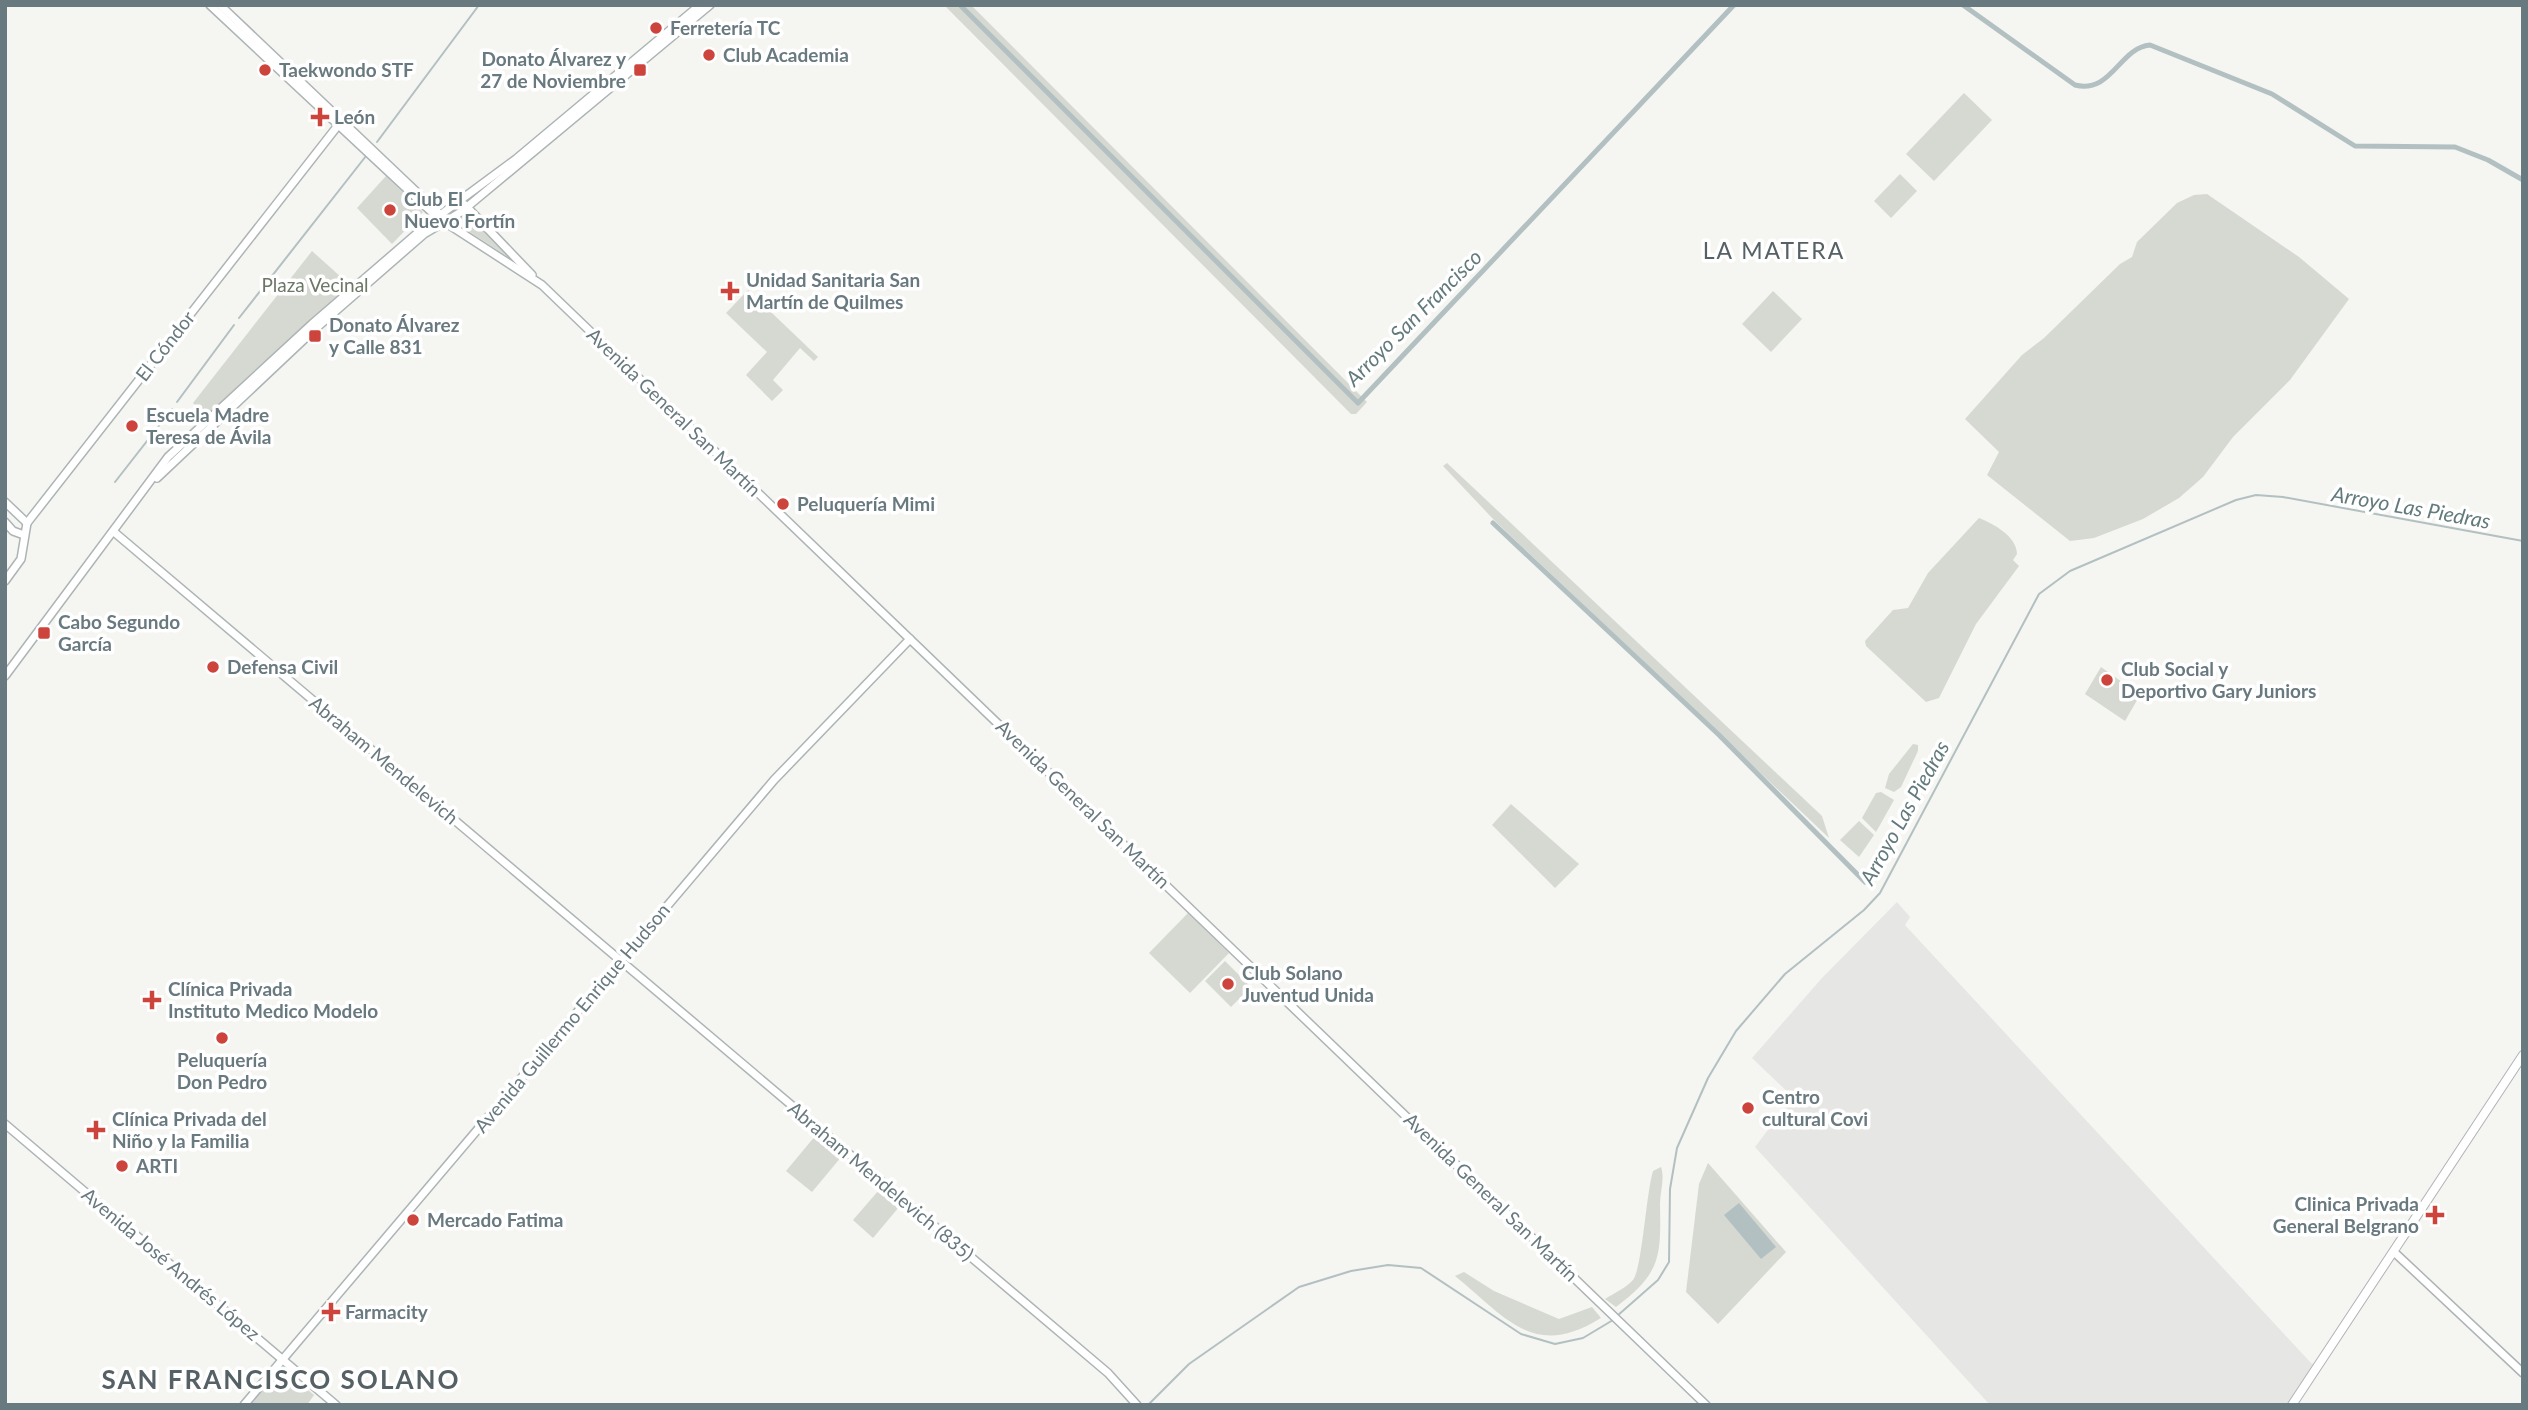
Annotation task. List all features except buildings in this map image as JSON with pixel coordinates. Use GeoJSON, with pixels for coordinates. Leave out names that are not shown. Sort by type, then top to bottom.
{"type":"FeatureCollection","features":[{"type":"Feature","properties":{"kind":"main road","name":"Avenida General San Martín"},"geometry":{"type":"LineString","coordinates":[[210,5],[341,121]]}},
{"type":"Feature","properties":{"kind":"main road","name":"Avenida General San Martín"},"geometry":{"type":"LineString","coordinates":[[220,5],[441,218],[542,285],[1706,1405]]}},
{"type":"Feature","properties":{"kind":"main road"},"geometry":{"type":"LineString","coordinates":[[465,204],[700,5]]}},
{"type":"Feature","properties":{"kind":"main road"},"geometry":{"type":"LineString","coordinates":[[5,676],[149,486],[315,329],[441,218],[465,204],[710,5]]}},
{"type":"Feature","properties":{"kind":"main road","name":"El Cóndor"},"geometry":{"type":"LineString","coordinates":[[5,581],[21,559],[27,523],[341,121]]}},
{"type":"Feature","properties":{"kind":"main road"},"geometry":{"type":"LineString","coordinates":[[465,204],[542,285]]}},
{"type":"Feature","properties":{"kind":"main road"},"geometry":{"type":"LineString","coordinates":[[5,502],[27,523]]}},
{"type":"Feature","properties":{"kind":"main road"},"geometry":{"type":"LineString","coordinates":[[5,522],[17,533],[24,535]]}},
{"type":"Feature","properties":{"kind":"main road","name":"Abraham Mendelevich"},"geometry":{"type":"LineString","coordinates":[[114,532],[621,962]]}},
{"type":"Feature","properties":{"kind":"main road","name":"Avenida Guillermo Enrique Hudson"},"geometry":{"type":"LineString","coordinates":[[244,1405],[774,780],[910,639]]}},
{"type":"Feature","properties":{"kind":"main road","name":"Abraham Mendelevich (835)"},"geometry":{"type":"LineString","coordinates":[[621,962],[1108,1373],[1137,1405]]}},
{"type":"Feature","properties":{"kind":"main road"},"geometry":{"type":"LineString","coordinates":[[2292,1405],[2523,1055]]}},
{"type":"Feature","properties":{"kind":"main road","name":"Avenida José Andrés López"},"geometry":{"type":"LineString","coordinates":[[5,1124],[336,1405]]}},
{"type":"Feature","properties":{"kind":"main road"},"geometry":{"type":"LineString","coordinates":[[2394,1252],[2523,1373]]}},
{"type":"Feature","properties":{"kind":"shaded area"},"geometry":{"type":"Polygon","coordinates":[[[1897,902],[1910,917],[1905,925],[2311,1363],[2318,1365],[2292,1405],[1990,1405],[1755,1147],[1793,1097],[1752,1058],[1822,978],[1897,902]]]}},
{"type":"Feature","properties":{"kind":"shaded area"},"geometry":{"type":"Polygon","coordinates":[[[1739,1203],[1776,1247],[1761,1259],[1724,1215],[1739,1203]]]}},
{"type":"Feature","properties":{"kind":"green space"},"geometry":{"type":"Polygon","coordinates":[[[944,5],[971,5],[1367,402],[1356,414],[1351,414],[944,5]]]}},
{"type":"Feature","properties":{"kind":"green space"},"geometry":{"type":"Polygon","coordinates":[[[1964,93],[1992,120],[1934,181],[1906,154],[1964,93]]]}},
{"type":"Feature","properties":{"kind":"green space"},"geometry":{"type":"Polygon","coordinates":[[[1900,174],[1917,191],[1891,218],[1874,201],[1900,174]]]}},
{"type":"Feature","properties":{"kind":"green space","name":"Club El Nuevo Fortín"},"geometry":{"type":"Polygon","coordinates":[[[386,176],[423,212],[392,244],[357,208],[386,176]]]}},
{"type":"Feature","properties":{"kind":"green space"},"geometry":{"type":"Polygon","coordinates":[[[2207,194],[2299,257],[2349,299],[2290,380],[2233,437],[2203,477],[2179,498],[2143,519],[2094,538],[2070,541],[1987,475],[1999,452],[1965,419],[2022,355],[2044,338],[2120,264],[2132,257],[2137,242],[2177,203],[2194,195],[2207,194]]]}},
{"type":"Feature","properties":{"kind":"green space"},"geometry":{"type":"Polygon","coordinates":[[[468,212],[516,262],[453,221],[468,212]]]}},
{"type":"Feature","properties":{"kind":"green space","name":"Plaza Vecinal"},"geometry":{"type":"Polygon","coordinates":[[[312,251],[351,286],[206,416],[193,403],[312,251]]]}},
{"type":"Feature","properties":{"kind":"green space"},"geometry":{"type":"Polygon","coordinates":[[[748,290],[818,357],[814,361],[800,348],[773,380],[783,390],[772,401],[746,375],[767,352],[726,313],[748,290]]]}},
{"type":"Feature","properties":{"kind":"green space"},"geometry":{"type":"Polygon","coordinates":[[[1773,291],[1802,319],[1771,352],[1742,324],[1773,291]]]}},
{"type":"Feature","properties":{"kind":"green space"},"geometry":{"type":"Polygon","coordinates":[[[1447,463],[1822,816],[1829,838],[1494,520],[1443,466],[1447,463]]]}},
{"type":"Feature","properties":{"kind":"green space"},"geometry":{"type":"Polygon","coordinates":[[[1979,518],[1997,527],[2013,541],[2017,554],[2013,560],[2019,566],[1976,624],[1939,698],[1926,702],[1866,646],[1865,641],[1893,610],[1908,608],[1928,573],[1979,518]]]}},
{"type":"Feature","properties":{"kind":"green space","name":"Club Social y Deportivo Gary Juniors"},"geometry":{"type":"Polygon","coordinates":[[[2101,667],[2140,695],[2125,721],[2085,694],[2101,667]]]}},
{"type":"Feature","properties":{"kind":"green space"},"geometry":{"type":"Polygon","coordinates":[[[1913,744],[1918,745],[1918,751],[1901,787],[1894,792],[1885,788],[1889,774],[1913,744]]]}},
{"type":"Feature","properties":{"kind":"green space"},"geometry":{"type":"Polygon","coordinates":[[[1881,792],[1894,800],[1876,832],[1862,818],[1876,793],[1881,792]]]}},
{"type":"Feature","properties":{"kind":"green space"},"geometry":{"type":"Polygon","coordinates":[[[1511,804],[1579,864],[1555,888],[1492,825],[1511,804]]]}},
{"type":"Feature","properties":{"kind":"green space"},"geometry":{"type":"Polygon","coordinates":[[[1859,821],[1874,835],[1859,857],[1840,840],[1859,821]]]}},
{"type":"Feature","properties":{"kind":"green space"},"geometry":{"type":"Polygon","coordinates":[[[1188,913],[1229,953],[1190,993],[1149,953],[1188,913]]]}},
{"type":"Feature","properties":{"kind":"green space","name":"Club Solano Juventud Unida"},"geometry":{"type":"Polygon","coordinates":[[[1225,961],[1251,987],[1231,1007],[1205,981],[1225,961]]]}},
{"type":"Feature","properties":{"kind":"green space"},"geometry":{"type":"Polygon","coordinates":[[[816,1135],[842,1156],[812,1192],[786,1171],[816,1135]]]}},
{"type":"Feature","properties":{"kind":"green space"},"geometry":{"type":"Polygon","coordinates":[[[1708,1163],[1786,1252],[1718,1324],[1686,1292],[1699,1184],[1708,1163]]]}},
{"type":"Feature","properties":{"kind":"green space"},"geometry":{"type":"Polygon","coordinates":[[[1661,1167],[1663,1176],[1660,1238],[1655,1263],[1642,1284],[1616,1307],[1605,1299],[1630,1283],[1636,1273],[1653,1171],[1661,1167]]]}},
{"type":"Feature","properties":{"kind":"green space"},"geometry":{"type":"Polygon","coordinates":[[[879,1190],[899,1207],[873,1238],[853,1220],[879,1190]]]}},
{"type":"Feature","properties":{"kind":"green space"},"geometry":{"type":"Polygon","coordinates":[[[1464,1272],[1494,1291],[1559,1319],[1592,1307],[1601,1318],[1577,1330],[1557,1335],[1539,1334],[1506,1319],[1455,1276],[1464,1272]]]}},
{"type":"Feature","properties":{"kind":"green space"},"geometry":{"type":"Polygon","coordinates":[[[280,1367],[314,1395],[307,1405],[249,1405],[280,1367]]]}},
{"type":"Feature","properties":{"kind":"waterway"},"geometry":{"type":"LineString","coordinates":[[377,142],[479,5]]}},
{"type":"Feature","properties":{"kind":"waterway","name":"Arroyo San Francisco"},"geometry":{"type":"LineString","coordinates":[[960,5],[1358,403],[1734,5]]}},
{"type":"Feature","properties":{"kind":"waterway","name":"Arroyo San Francisco"},"geometry":{"type":"LineString","coordinates":[[1963,5],[2075,85],[2088,86],[2098,83],[2130,54],[2150,45],[2272,94],[2355,146],[2455,147],[2488,160],[2523,180]]}},
{"type":"Feature","properties":{"kind":"waterway"},"geometry":{"type":"LineString","coordinates":[[239,318],[366,156]]}},
{"type":"Feature","properties":{"kind":"waterway"},"geometry":{"type":"LineString","coordinates":[[177,402],[234,325]]}},
{"type":"Feature","properties":{"kind":"waterway"},"geometry":{"type":"LineString","coordinates":[[115,482],[172,409]]}},
{"type":"Feature","properties":{"kind":"waterway","name":"Arroyo Las Piedras"},"geometry":{"type":"LineString","coordinates":[[1617,1316],[1658,1280],[1669,1262],[1670,1189],[1677,1148],[1708,1078],[1736,1031],[1785,974],[1864,910],[1880,893],[2039,594],[2070,571],[2236,500],[2256,495],[2283,497],[2523,541]]}},
{"type":"Feature","properties":{"kind":"waterway"},"geometry":{"type":"LineString","coordinates":[[1493,523],[1719,735],[1865,882]]}},
{"type":"Feature","properties":{"kind":"waterway","name":"Arroyo Las Piedras"},"geometry":{"type":"LineString","coordinates":[[1148,1405],[1189,1364],[1299,1287],[1351,1271],[1388,1265],[1421,1268],[1521,1334],[1555,1344],[1583,1338],[1613,1320]]}},
{"type":"Feature","properties":{"kind":"place","name":"Ferretería TC"},"geometry":{"type":"Point","coordinates":[656,28]}},
{"type":"Feature","properties":{"kind":"place","name":"Club Academia"},"geometry":{"type":"Point","coordinates":[709,55]}},
{"type":"Feature","properties":{"kind":"place","name":"Taekwondo STF"},"geometry":{"type":"Point","coordinates":[265,70]}},
{"type":"Feature","properties":{"kind":"place","name":"Donato Álvarez y 27 de Noviembre"},"geometry":{"type":"Point","coordinates":[640,70]}},
{"type":"Feature","properties":{"kind":"place","name":"León"},"geometry":{"type":"Point","coordinates":[320,117]}},
{"type":"Feature","properties":{"kind":"place","name":"Club El Nuevo Fortín"},"geometry":{"type":"Point","coordinates":[390,210]}},
{"type":"Feature","properties":{"kind":"place","name":"Unidad Sanitaria San Martín de Quilmes"},"geometry":{"type":"Point","coordinates":[730,291]}},
{"type":"Feature","properties":{"kind":"place","name":"Donato Álvarez y Calle 831"},"geometry":{"type":"Point","coordinates":[315,336]}},
{"type":"Feature","properties":{"kind":"place","name":"Escuela Madre Teresa de Ávila"},"geometry":{"type":"Point","coordinates":[132,426]}},
{"type":"Feature","properties":{"kind":"place","name":"Peluquería Mimi"},"geometry":{"type":"Point","coordinates":[783,504]}},
{"type":"Feature","properties":{"kind":"place","name":"Cabo Segundo García"},"geometry":{"type":"Point","coordinates":[44,633]}},
{"type":"Feature","properties":{"kind":"place","name":"Defensa Civil"},"geometry":{"type":"Point","coordinates":[213,667]}},
{"type":"Feature","properties":{"kind":"place","name":"Club Social y Deportivo Gary Juniors"},"geometry":{"type":"Point","coordinates":[2107,680]}},
{"type":"Feature","properties":{"kind":"place","name":"Club Solano Juventud Unida"},"geometry":{"type":"Point","coordinates":[1228,984]}},
{"type":"Feature","properties":{"kind":"place","name":"Clínica Privada Instituto Medico Modelo"},"geometry":{"type":"Point","coordinates":[152,1000]}},
{"type":"Feature","properties":{"kind":"place","name":"Peluquería Don Pedro"},"geometry":{"type":"Point","coordinates":[222,1038]}},
{"type":"Feature","properties":{"kind":"place","name":"Centro cultural Covi"},"geometry":{"type":"Point","coordinates":[1748,1108]}},
{"type":"Feature","properties":{"kind":"place","name":"Clínica Privada del Niño y la Familia"},"geometry":{"type":"Point","coordinates":[96,1130]}},
{"type":"Feature","properties":{"kind":"place","name":"ARTI"},"geometry":{"type":"Point","coordinates":[122,1166]}},
{"type":"Feature","properties":{"kind":"place","name":"Clinica Privada General Belgrano"},"geometry":{"type":"Point","coordinates":[2435,1215]}},
{"type":"Feature","properties":{"kind":"place","name":"Mercado Fatima"},"geometry":{"type":"Point","coordinates":[413,1220]}},
{"type":"Feature","properties":{"kind":"place","name":"Farmacity"},"geometry":{"type":"Point","coordinates":[331,1312]}},
{"type":"Feature","properties":{"kind":"district","name":"LA MATERA"},"geometry":{"type":"Point","coordinates":[1774,251]}},
{"type":"Feature","properties":{"kind":"district","name":"SAN FRANCISCO SOLANO"},"geometry":{"type":"Point","coordinates":[281,1380]}}]}
